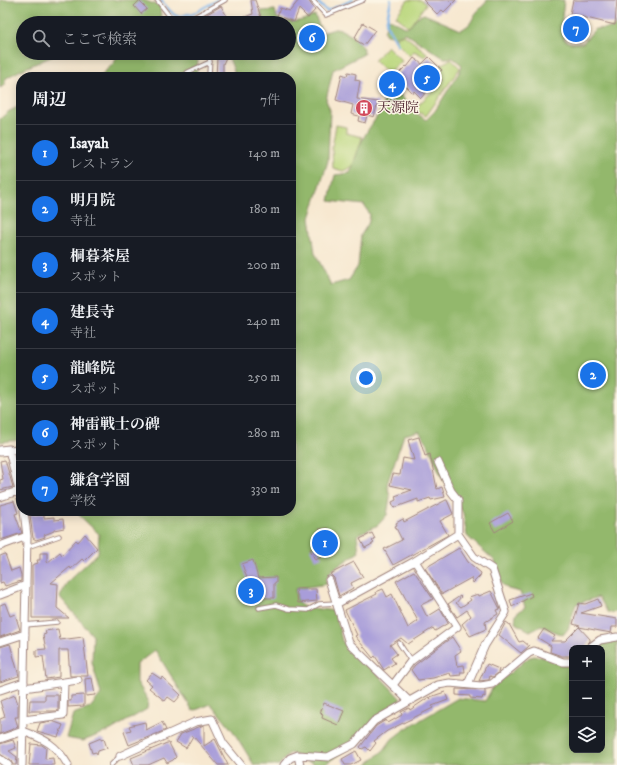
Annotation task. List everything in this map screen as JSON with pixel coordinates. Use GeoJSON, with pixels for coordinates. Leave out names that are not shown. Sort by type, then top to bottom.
{"type":"FeatureCollection","features":[{"type":"Feature","properties":{"kind":"street"},"geometry":{"type":"LineString","coordinates":[[16,450],[5,451],[16,480]]}},
{"type":"Feature","properties":{"kind":"street"},"geometry":{"type":"LineString","coordinates":[[438,462],[451,490],[458,500],[458,534],[474,557],[492,569],[506,612],[484,645],[468,684]]}},
{"type":"Feature","properties":{"kind":"street"},"geometry":{"type":"LineString","coordinates":[[0,497],[16,491]]}},
{"type":"Feature","properties":{"kind":"street"},"geometry":{"type":"LineString","coordinates":[[22,765],[27,547],[25,516]]}},
{"type":"Feature","properties":{"kind":"street"},"geometry":{"type":"LineString","coordinates":[[338,603],[415,561],[458,534]]}},
{"type":"Feature","properties":{"kind":"street"},"geometry":{"type":"LineString","coordinates":[[0,546],[27,536]]}},
{"type":"Feature","properties":{"kind":"street"},"geometry":{"type":"LineString","coordinates":[[393,685],[412,661],[457,627],[415,561]]}},
{"type":"Feature","properties":{"kind":"street"},"geometry":{"type":"LineString","coordinates":[[329,580],[338,603],[349,642],[409,701]]}},
{"type":"Feature","properties":{"kind":"street"},"geometry":{"type":"LineString","coordinates":[[0,595],[26,585]]}},
{"type":"Feature","properties":{"kind":"street"},"geometry":{"type":"LineString","coordinates":[[0,642],[25,634]]}},
{"type":"Feature","properties":{"kind":"street"},"geometry":{"type":"LineString","coordinates":[[593,645],[600,640],[617,636]]}},
{"type":"Feature","properties":{"kind":"street"},"geometry":{"type":"LineString","coordinates":[[284,765],[290,758],[298,756],[328,757],[354,744],[374,721],[438,685],[450,683],[481,686],[492,684],[529,653],[534,651],[564,662],[569,662]]}},
{"type":"Feature","properties":{"kind":"street"},"geometry":{"type":"LineString","coordinates":[[0,690],[24,685],[78,680]]}},
{"type":"Feature","properties":{"kind":"street"},"geometry":{"type":"LineString","coordinates":[[23,720],[63,715],[64,682]]}},
{"type":"Feature","properties":{"kind":"street"},"geometry":{"type":"LineString","coordinates":[[120,756],[195,722],[212,719],[223,743],[241,765]]}},
{"type":"Feature","properties":{"kind":"street"},"geometry":{"type":"LineString","coordinates":[[0,739],[23,731],[52,744],[68,765]]}},
{"type":"Feature","properties":{"kind":"street"},"geometry":{"type":"LineString","coordinates":[[298,756],[300,765]]}},
{"type":"Feature","properties":{"kind":"street"},"geometry":{"type":"LineString","coordinates":[[0,759],[8,765]]}},
{"type":"Feature","properties":{"kind":"lane"},"geometry":{"type":"LineString","coordinates":[[157,0],[169,16]]}},
{"type":"Feature","properties":{"kind":"lane"},"geometry":{"type":"LineString","coordinates":[[197,16],[225,0]]}},
{"type":"Feature","properties":{"kind":"lane"},"geometry":{"type":"LineString","coordinates":[[312,0],[326,16],[363,0]]}},
{"type":"Feature","properties":{"kind":"lane"},"geometry":{"type":"LineString","coordinates":[[188,72],[210,62],[209,72]]}},
{"type":"Feature","properties":{"kind":"lane"},"geometry":{"type":"LineString","coordinates":[[27,547],[59,536]]}},
{"type":"Feature","properties":{"kind":"lane"},"geometry":{"type":"LineString","coordinates":[[259,608],[276,605],[289,609],[308,610],[319,604],[338,603]]}},
{"type":"Feature","properties":{"kind":"lane"},"geometry":{"type":"LineString","coordinates":[[25,625],[56,622]]}},
{"type":"Feature","properties":{"kind":"lane"},"geometry":{"type":"LineString","coordinates":[[399,643],[412,661]]}},
{"type":"Feature","properties":{"kind":"lane"},"geometry":{"type":"LineString","coordinates":[[110,765],[120,756]]}},
{"type":"Feature","properties":{"kind":"green space"},"geometry":{"type":"Polygon","coordinates":[[[0,0],[143,0],[160,6],[161,16],[16,16],[16,60],[43,60],[11,75],[5,79],[5,85],[0,88],[0,0]]]}},
{"type":"Feature","properties":{"kind":"green space"},"geometry":{"type":"Polygon","coordinates":[[[408,0],[421,0],[426,4],[409,27],[396,16],[408,0]]]}},
{"type":"Feature","properties":{"kind":"green space"},"geometry":{"type":"Polygon","coordinates":[[[487,0],[564,0],[561,27],[565,40],[571,43],[583,43],[595,29],[613,28],[617,22],[617,612],[608,613],[599,597],[576,604],[568,629],[563,635],[541,626],[530,631],[515,623],[516,614],[525,607],[520,592],[508,589],[502,584],[495,561],[467,536],[463,513],[442,478],[428,445],[419,431],[404,435],[387,484],[390,497],[387,515],[378,525],[357,535],[359,552],[332,570],[326,580],[327,584],[295,589],[298,603],[304,607],[335,611],[342,641],[371,667],[401,699],[374,721],[354,744],[324,765],[316,765],[290,753],[279,765],[254,765],[233,731],[211,704],[193,711],[155,650],[137,664],[137,682],[148,700],[147,709],[111,730],[83,741],[66,738],[73,714],[90,708],[101,694],[92,662],[93,636],[60,597],[68,581],[98,553],[99,534],[80,516],[296,516],[296,72],[234,72],[230,60],[296,60],[296,21],[301,21],[315,15],[322,33],[338,28],[352,36],[363,47],[364,54],[333,70],[326,100],[330,110],[328,161],[310,218],[315,253],[331,285],[349,280],[358,266],[361,235],[368,224],[370,215],[364,205],[329,201],[335,175],[350,173],[365,134],[377,116],[384,101],[384,94],[381,86],[382,83],[388,77],[395,78],[397,91],[416,113],[426,120],[435,111],[460,71],[462,65],[453,58],[444,58],[405,33],[395,37],[386,35],[384,32],[388,18],[405,27],[409,27],[417,17],[424,14],[461,30],[469,24],[476,13],[487,0]]]}},
{"type":"Feature","properties":{"kind":"green space"},"geometry":{"type":"Polygon","coordinates":[[[275,10],[276,16],[262,16],[261,11],[275,10]]]}},
{"type":"Feature","properties":{"kind":"green space"},"geometry":{"type":"Polygon","coordinates":[[[398,35],[404,35],[427,53],[425,57],[414,51],[410,56],[395,41],[398,35]]]}},
{"type":"Feature","properties":{"kind":"green space"},"geometry":{"type":"Polygon","coordinates":[[[387,46],[402,61],[389,73],[374,61],[387,46]]]}},
{"type":"Feature","properties":{"kind":"green space"},"geometry":{"type":"Polygon","coordinates":[[[451,59],[460,68],[426,116],[416,111],[420,103],[440,85],[440,65],[451,59]]]}},
{"type":"Feature","properties":{"kind":"green space"},"geometry":{"type":"Polygon","coordinates":[[[116,60],[198,60],[197,72],[104,72],[116,60]]]}},
{"type":"Feature","properties":{"kind":"green space"},"geometry":{"type":"Polygon","coordinates":[[[16,108],[16,440],[0,442],[0,119],[16,108]]]}},
{"type":"Feature","properties":{"kind":"green space"},"geometry":{"type":"Polygon","coordinates":[[[336,125],[346,127],[346,133],[362,137],[356,165],[343,171],[333,168],[332,148],[336,125]]]}},
{"type":"Feature","properties":{"kind":"green space"},"geometry":{"type":"Polygon","coordinates":[[[617,640],[617,765],[366,765],[384,750],[392,739],[405,729],[458,698],[485,701],[493,687],[528,658],[534,656],[539,656],[566,666],[569,666],[569,753],[605,753],[605,645],[598,645],[603,642],[617,640]]]}},
{"type":"Feature","properties":{"kind":"building"},"geometry":{"type":"Polygon","coordinates":[[[251,0],[255,0],[261,16],[247,16],[253,14],[251,0]]]}},
{"type":"Feature","properties":{"kind":"building"},"geometry":{"type":"Polygon","coordinates":[[[299,0],[308,0],[315,10],[308,18],[299,9],[296,17],[277,16],[280,8],[290,11],[299,0]]]}},
{"type":"Feature","properties":{"kind":"building"},"geometry":{"type":"Polygon","coordinates":[[[423,0],[456,0],[444,12],[442,10],[437,14],[423,0]]]}},
{"type":"Feature","properties":{"kind":"building"},"geometry":{"type":"Polygon","coordinates":[[[573,0],[617,0],[615,25],[570,14],[573,0]]]}},
{"type":"Feature","properties":{"kind":"building"},"geometry":{"type":"Polygon","coordinates":[[[139,1],[147,9],[141,14],[134,6],[139,1]]]}},
{"type":"Feature","properties":{"kind":"building"},"geometry":{"type":"Polygon","coordinates":[[[221,6],[227,16],[204,16],[221,6]]]}},
{"type":"Feature","properties":{"kind":"building"},"geometry":{"type":"Polygon","coordinates":[[[363,23],[375,30],[364,45],[355,40],[355,37],[363,23]]]}},
{"type":"Feature","properties":{"kind":"building"},"geometry":{"type":"Polygon","coordinates":[[[429,57],[442,70],[437,75],[442,80],[437,86],[434,83],[421,98],[414,91],[413,93],[396,76],[406,66],[407,67],[414,58],[422,64],[429,57]]]}},
{"type":"Feature","properties":{"kind":"building"},"geometry":{"type":"Polygon","coordinates":[[[217,60],[225,60],[223,72],[216,72],[217,60]]]}},
{"type":"Feature","properties":{"kind":"building"},"geometry":{"type":"Polygon","coordinates":[[[348,72],[356,74],[355,80],[360,81],[357,99],[378,102],[374,117],[367,115],[365,123],[358,121],[359,116],[351,114],[353,105],[336,100],[342,74],[347,76],[348,72]]]}},
{"type":"Feature","properties":{"kind":"building"},"geometry":{"type":"Polygon","coordinates":[[[419,437],[425,456],[430,454],[437,489],[442,487],[445,497],[431,500],[430,498],[418,502],[418,499],[394,508],[392,502],[396,500],[395,496],[412,490],[390,485],[393,474],[400,475],[403,458],[414,460],[408,440],[419,437]]]}},
{"type":"Feature","properties":{"kind":"building"},"geometry":{"type":"Polygon","coordinates":[[[5,460],[13,487],[0,490],[0,480],[3,479],[0,461],[5,460]]]}},
{"type":"Feature","properties":{"kind":"building"},"geometry":{"type":"Polygon","coordinates":[[[446,500],[453,514],[440,521],[448,535],[393,565],[384,549],[402,540],[395,526],[397,525],[396,523],[403,519],[404,522],[446,500]]]}},
{"type":"Feature","properties":{"kind":"building"},"geometry":{"type":"Polygon","coordinates":[[[14,501],[16,507],[15,514],[22,533],[0,540],[0,505],[14,501]]]}},
{"type":"Feature","properties":{"kind":"building"},"geometry":{"type":"Polygon","coordinates":[[[508,513],[513,521],[495,532],[490,523],[508,513]]]}},
{"type":"Feature","properties":{"kind":"building"},"geometry":{"type":"Polygon","coordinates":[[[30,516],[44,516],[44,518],[54,517],[54,520],[63,519],[64,528],[54,530],[44,535],[45,537],[36,540],[33,538],[30,516]]]}},
{"type":"Feature","properties":{"kind":"building"},"geometry":{"type":"Polygon","coordinates":[[[328,528],[330,539],[327,540],[328,546],[322,547],[319,529],[328,528]]]}},
{"type":"Feature","properties":{"kind":"building"},"geometry":{"type":"Polygon","coordinates":[[[372,533],[375,539],[372,541],[374,543],[365,548],[360,539],[372,533]]]}},
{"type":"Feature","properties":{"kind":"building"},"geometry":{"type":"Polygon","coordinates":[[[85,534],[97,548],[84,561],[82,559],[71,569],[70,567],[51,583],[58,584],[57,608],[69,618],[32,618],[32,565],[38,563],[37,560],[40,560],[40,553],[47,553],[47,563],[60,552],[62,555],[76,540],[78,542],[85,534]]]}},
{"type":"Feature","properties":{"kind":"building"},"geometry":{"type":"Polygon","coordinates":[[[317,545],[322,557],[315,560],[310,549],[317,545]]]}},
{"type":"Feature","properties":{"kind":"building"},"geometry":{"type":"Polygon","coordinates":[[[459,548],[468,562],[481,573],[480,576],[473,583],[471,578],[442,594],[425,568],[459,548]]]}},
{"type":"Feature","properties":{"kind":"building"},"geometry":{"type":"Polygon","coordinates":[[[5,554],[11,571],[19,568],[21,581],[5,586],[3,582],[0,583],[0,556],[5,554]]]}},
{"type":"Feature","properties":{"kind":"building"},"geometry":{"type":"Polygon","coordinates":[[[253,560],[258,578],[276,577],[276,583],[274,583],[274,598],[261,598],[253,601],[249,592],[247,592],[243,582],[248,581],[242,564],[253,560]]]}},
{"type":"Feature","properties":{"kind":"building"},"geometry":{"type":"Polygon","coordinates":[[[354,562],[363,577],[351,583],[353,588],[339,596],[334,578],[330,574],[354,562]]]}},
{"type":"Feature","properties":{"kind":"building"},"geometry":{"type":"Polygon","coordinates":[[[414,571],[433,599],[421,605],[427,617],[440,609],[448,623],[435,631],[433,628],[408,644],[401,638],[390,645],[397,654],[391,658],[395,663],[384,670],[375,656],[373,658],[355,636],[357,635],[345,610],[377,594],[376,592],[383,589],[387,597],[392,594],[408,628],[418,621],[396,581],[414,571]]]}},
{"type":"Feature","properties":{"kind":"building"},"geometry":{"type":"Polygon","coordinates":[[[296,589],[316,589],[317,601],[298,603],[296,589]]]}},
{"type":"Feature","properties":{"kind":"building"},"geometry":{"type":"Polygon","coordinates":[[[491,591],[500,609],[496,610],[498,614],[485,622],[486,629],[470,636],[462,624],[471,616],[467,610],[457,617],[448,604],[460,596],[461,597],[456,603],[461,607],[471,600],[469,597],[478,594],[479,596],[491,591]]]}},
{"type":"Feature","properties":{"kind":"building"},"geometry":{"type":"Polygon","coordinates":[[[531,593],[532,596],[512,607],[510,600],[531,593]]]}},
{"type":"Feature","properties":{"kind":"building"},"geometry":{"type":"Polygon","coordinates":[[[598,599],[601,606],[581,613],[617,619],[617,627],[612,627],[611,633],[579,627],[580,626],[573,624],[579,603],[585,604],[598,599]]]}},
{"type":"Feature","properties":{"kind":"building"},"geometry":{"type":"Polygon","coordinates":[[[5,603],[10,616],[15,614],[20,630],[0,637],[0,605],[5,603]]]}},
{"type":"Feature","properties":{"kind":"building"},"geometry":{"type":"Polygon","coordinates":[[[506,622],[509,624],[519,642],[523,641],[529,646],[521,653],[499,635],[506,622]]]}},
{"type":"Feature","properties":{"kind":"building"},"geometry":{"type":"Polygon","coordinates":[[[579,627],[590,639],[587,645],[569,645],[569,656],[562,656],[550,652],[551,646],[538,638],[544,629],[555,636],[551,641],[565,641],[579,627]]]}},
{"type":"Feature","properties":{"kind":"building"},"geometry":{"type":"Polygon","coordinates":[[[58,629],[60,640],[83,637],[88,676],[70,676],[68,650],[59,650],[59,677],[46,679],[43,656],[36,657],[36,650],[46,649],[43,635],[46,634],[45,631],[58,629]]]}},
{"type":"Feature","properties":{"kind":"building"},"geometry":{"type":"Polygon","coordinates":[[[452,637],[461,651],[455,655],[457,666],[464,665],[465,672],[460,672],[461,675],[451,676],[450,673],[433,678],[418,680],[411,670],[415,665],[452,637]]]}},
{"type":"Feature","properties":{"kind":"building"},"geometry":{"type":"Polygon","coordinates":[[[10,644],[19,676],[0,682],[0,647],[10,644]]]}},
{"type":"Feature","properties":{"kind":"building"},"geometry":{"type":"Polygon","coordinates":[[[487,664],[499,669],[498,673],[493,677],[490,676],[489,680],[479,681],[487,664]]]}},
{"type":"Feature","properties":{"kind":"building"},"geometry":{"type":"Polygon","coordinates":[[[152,673],[161,679],[162,677],[181,695],[175,702],[168,697],[165,701],[149,688],[152,685],[146,680],[152,673]]]}},
{"type":"Feature","properties":{"kind":"building"},"geometry":{"type":"Polygon","coordinates":[[[92,678],[95,695],[86,696],[85,679],[92,678]]]}},
{"type":"Feature","properties":{"kind":"building"},"geometry":{"type":"Polygon","coordinates":[[[456,689],[485,690],[485,697],[483,696],[482,699],[456,695],[456,689]]]}},
{"type":"Feature","properties":{"kind":"building"},"geometry":{"type":"Polygon","coordinates":[[[445,692],[448,700],[432,706],[433,708],[387,731],[374,741],[376,743],[370,751],[366,747],[362,749],[360,747],[376,726],[386,720],[388,723],[402,715],[401,712],[409,708],[410,710],[429,697],[431,699],[430,697],[445,692]]]}},
{"type":"Feature","properties":{"kind":"building"},"geometry":{"type":"Polygon","coordinates":[[[15,695],[18,704],[18,717],[15,717],[18,727],[0,734],[0,719],[5,717],[0,701],[15,695]]]}},
{"type":"Feature","properties":{"kind":"building"},"geometry":{"type":"Polygon","coordinates":[[[45,695],[58,695],[58,711],[29,711],[30,700],[45,700],[45,695]]]}},
{"type":"Feature","properties":{"kind":"building"},"geometry":{"type":"Polygon","coordinates":[[[84,695],[84,706],[68,707],[68,701],[71,701],[71,696],[84,695]]]}},
{"type":"Feature","properties":{"kind":"building"},"geometry":{"type":"Polygon","coordinates":[[[324,703],[344,711],[338,725],[322,718],[323,714],[320,713],[324,703]]]}},
{"type":"Feature","properties":{"kind":"building"},"geometry":{"type":"Polygon","coordinates":[[[52,721],[63,725],[58,737],[37,731],[40,723],[52,721]]]}},
{"type":"Feature","properties":{"kind":"building"},"geometry":{"type":"Polygon","coordinates":[[[145,722],[146,730],[162,722],[166,730],[129,745],[124,732],[131,730],[129,726],[145,722]]]}},
{"type":"Feature","properties":{"kind":"building"},"geometry":{"type":"Polygon","coordinates":[[[204,725],[204,746],[215,739],[228,765],[218,765],[193,736],[186,748],[176,742],[181,734],[204,725]]]}},
{"type":"Feature","properties":{"kind":"building"},"geometry":{"type":"Polygon","coordinates":[[[101,738],[101,740],[104,739],[107,748],[98,751],[97,755],[96,752],[92,753],[89,743],[101,738]]]}},
{"type":"Feature","properties":{"kind":"building"},"geometry":{"type":"Polygon","coordinates":[[[13,740],[16,748],[9,751],[17,757],[16,765],[13,765],[11,761],[0,754],[0,744],[13,740]]]}},
{"type":"Feature","properties":{"kind":"building"},"geometry":{"type":"Polygon","coordinates":[[[169,743],[176,757],[173,760],[167,763],[164,758],[148,765],[134,765],[131,758],[169,743]]]}},
{"type":"Feature","properties":{"kind":"building"},"geometry":{"type":"Polygon","coordinates":[[[31,744],[42,745],[46,748],[45,759],[53,758],[54,765],[29,765],[31,744]]]}},
{"type":"Feature","properties":{"kind":"building"},"geometry":{"type":"Polygon","coordinates":[[[356,751],[361,760],[351,765],[345,765],[342,759],[356,751]]]}},
{"type":"Feature","properties":{"kind":"waterway"},"geometry":{"type":"LineString","coordinates":[[161,1],[173,14],[176,16],[183,16],[188,14],[191,15],[217,0]]}},
{"type":"Feature","properties":{"kind":"waterway"},"geometry":{"type":"LineString","coordinates":[[315,0],[327,11],[353,0]]}},
{"type":"Feature","properties":{"kind":"waterway"},"geometry":{"type":"LineString","coordinates":[[391,0],[386,24],[398,45]]}},
{"type":"Feature","properties":{"kind":"place","name":"鎌倉学園"},"geometry":{"type":"Point","coordinates":[576,29]}},
{"type":"Feature","properties":{"kind":"place","name":"神雷戦士の碑"},"geometry":{"type":"Point","coordinates":[312,38]}},
{"type":"Feature","properties":{"kind":"place","name":"龍峰院"},"geometry":{"type":"Point","coordinates":[427,78]}},
{"type":"Feature","properties":{"kind":"place","name":"建長寺"},"geometry":{"type":"Point","coordinates":[392,84]}},
{"type":"Feature","properties":{"kind":"place","name":"天源院"},"geometry":{"type":"Point","coordinates":[364,108]}},
{"type":"Feature","properties":{"kind":"place","name":"明月院"},"geometry":{"type":"Point","coordinates":[593,375]}},
{"type":"Feature","properties":{"kind":"place","name":"Isayah"},"geometry":{"type":"Point","coordinates":[325,543]}},
{"type":"Feature","properties":{"kind":"place","name":"桐暮茶屋"},"geometry":{"type":"Point","coordinates":[251,591]}}]}
